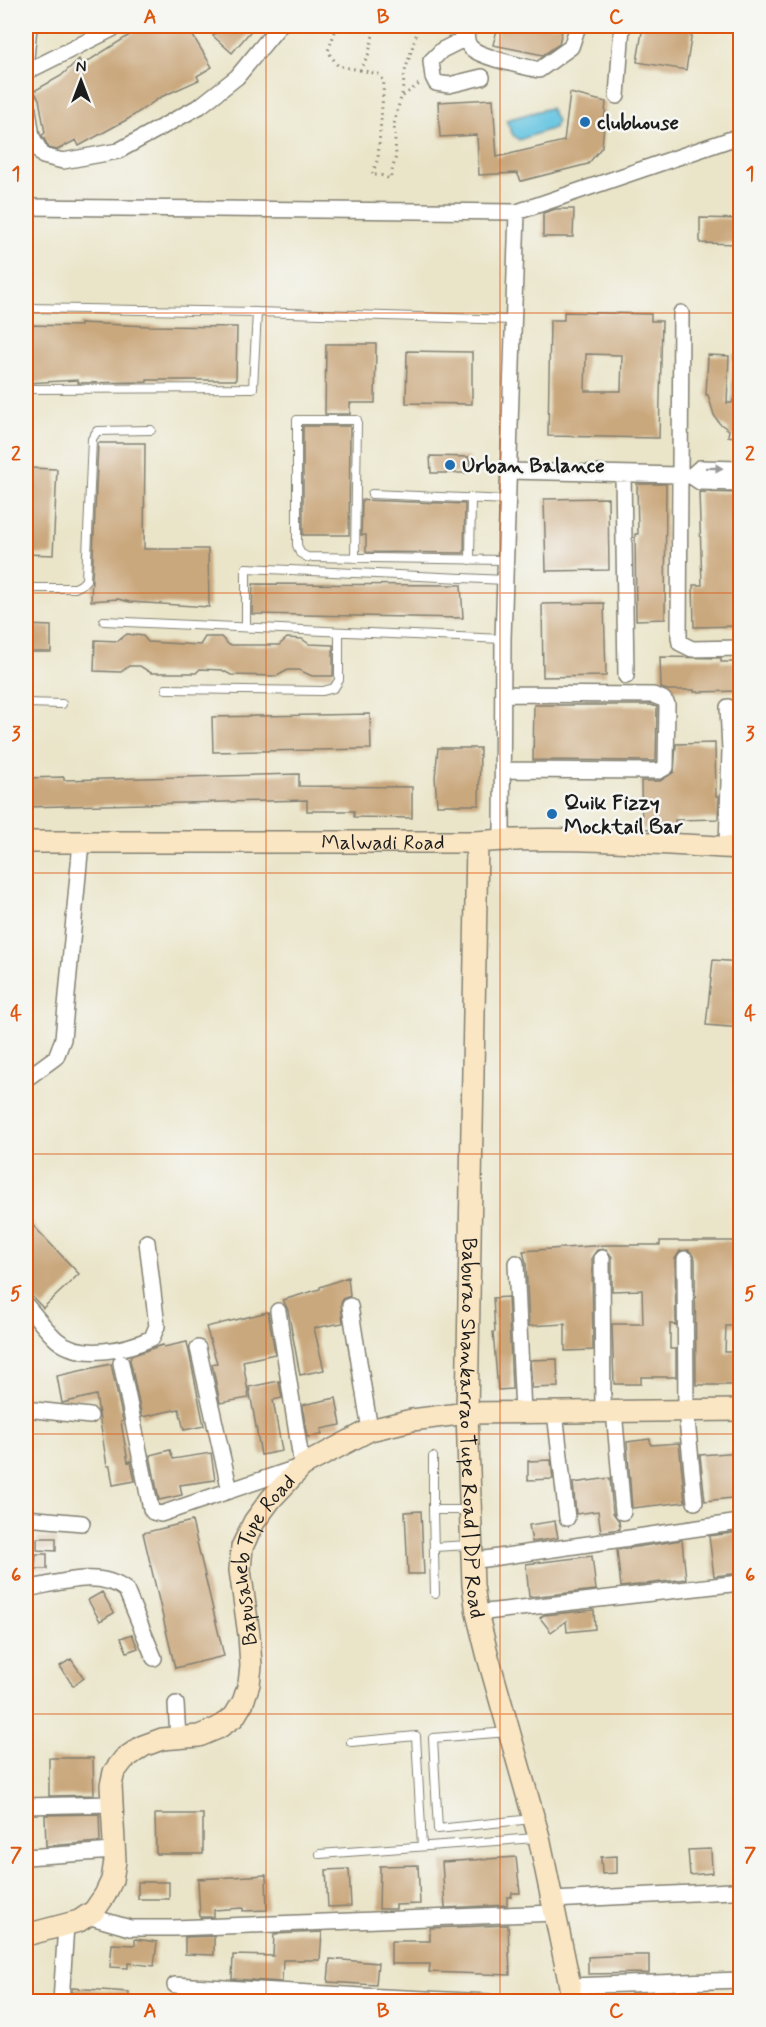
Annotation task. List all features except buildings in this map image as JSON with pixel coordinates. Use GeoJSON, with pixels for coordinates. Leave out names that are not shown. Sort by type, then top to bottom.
{"type":"FeatureCollection","features":[{"type":"Feature","properties":{"kind":"street"},"geometry":{"type":"LineString","coordinates":[[26,58],[29,26]]}},
{"type":"Feature","properties":{"kind":"street"},"geometry":{"type":"LineString","coordinates":[[26,72],[118,26]]}},
{"type":"Feature","properties":{"kind":"street"},"geometry":{"type":"LineString","coordinates":[[26,96],[32,136],[43,156],[63,161],[118,151],[200,106],[237,77],[279,26]]}},
{"type":"Feature","properties":{"kind":"street"},"geometry":{"type":"LineString","coordinates":[[482,77],[449,85],[436,83],[432,74],[431,61],[466,32],[470,47],[481,54],[539,70],[571,47],[578,26]]}},
{"type":"Feature","properties":{"kind":"street"},"geometry":{"type":"LineString","coordinates":[[618,96],[622,26]]}},
{"type":"Feature","properties":{"kind":"street"},"geometry":{"type":"LineString","coordinates":[[26,207],[517,212],[741,136]]}},
{"type":"Feature","properties":{"kind":"street"},"geometry":{"type":"LineString","coordinates":[[502,840],[503,639],[517,212]]}},
{"type":"Feature","properties":{"kind":"street"},"geometry":{"type":"LineString","coordinates":[[681,313],[685,476],[680,643],[692,649],[741,648]]}},
{"type":"Feature","properties":{"kind":"street"},"geometry":{"type":"LineString","coordinates":[[685,476],[700,468],[741,469]]}},
{"type":"Feature","properties":{"kind":"street"},"geometry":{"type":"LineString","coordinates":[[509,471],[685,476],[700,482],[741,483]]}},
{"type":"Feature","properties":{"kind":"street"},"geometry":{"type":"LineString","coordinates":[[623,474],[626,676]]}},
{"type":"Feature","properties":{"kind":"street"},"geometry":{"type":"LineString","coordinates":[[502,770],[659,771],[666,767],[667,744],[667,704],[653,694],[503,694]]}},
{"type":"Feature","properties":{"kind":"street"},"geometry":{"type":"LineString","coordinates":[[728,707],[735,750],[734,847]]}},
{"type":"Feature","properties":{"kind":"street","name":"Malwadi Road"},"geometry":{"type":"LineString","coordinates":[[26,842],[592,840],[734,847]]}},
{"type":"Feature","properties":{"kind":"street"},"geometry":{"type":"LineString","coordinates":[[26,1079],[56,1057],[63,1039],[81,842]]}},
{"type":"Feature","properties":{"kind":"street","name":"Baburao Shankarrao Tupe Road | DP Road"},"geometry":{"type":"LineString","coordinates":[[477,842],[467,1413],[471,1553],[477,1613],[536,1828],[554,1906],[570,1994]]}},
{"type":"Feature","properties":{"kind":"street"},"geometry":{"type":"LineString","coordinates":[[26,1305],[58,1341],[71,1348],[87,1351],[113,1350],[142,1343],[152,1338],[157,1326],[147,1242]]}},
{"type":"Feature","properties":{"kind":"street"},"geometry":{"type":"LineString","coordinates":[[602,1258],[608,1411],[623,1512]]}},
{"type":"Feature","properties":{"kind":"street"},"geometry":{"type":"LineString","coordinates":[[685,1259],[686,1410],[695,1502]]}},
{"type":"Feature","properties":{"kind":"street"},"geometry":{"type":"LineString","coordinates":[[516,1263],[523,1412]]}},
{"type":"Feature","properties":{"kind":"street"},"geometry":{"type":"LineString","coordinates":[[350,1305],[370,1430]]}},
{"type":"Feature","properties":{"kind":"street"},"geometry":{"type":"LineString","coordinates":[[121,1363],[142,1473],[153,1512],[161,1514],[302,1466],[278,1311]]}},
{"type":"Feature","properties":{"kind":"street"},"geometry":{"type":"LineString","coordinates":[[198,1348],[230,1491]]}},
{"type":"Feature","properties":{"kind":"street"},"geometry":{"type":"LineString","coordinates":[[26,1409],[90,1416]]}},
{"type":"Feature","properties":{"kind":"street","name":"Bapusaheb Tupe Road"},"geometry":{"type":"LineString","coordinates":[[88,1916],[105,1895],[112,1880],[114,1851],[111,1785],[114,1772],[124,1759],[143,1746],[162,1739],[199,1736],[218,1728],[234,1717],[243,1702],[249,1684],[251,1666],[240,1570],[242,1547],[254,1522],[265,1507],[302,1466],[370,1430],[412,1420],[467,1413],[741,1410]]}},
{"type":"Feature","properties":{"kind":"street"},"geometry":{"type":"LineString","coordinates":[[555,1412],[567,1518]]}},
{"type":"Feature","properties":{"kind":"street"},"geometry":{"type":"LineString","coordinates":[[26,1518],[82,1523]]}},
{"type":"Feature","properties":{"kind":"street"},"geometry":{"type":"LineString","coordinates":[[471,1553],[741,1522]]}},
{"type":"Feature","properties":{"kind":"street"},"geometry":{"type":"LineString","coordinates":[[26,1589],[75,1579],[118,1584],[126,1590],[154,1658]]}},
{"type":"Feature","properties":{"kind":"street"},"geometry":{"type":"LineString","coordinates":[[477,1613],[741,1583]]}},
{"type":"Feature","properties":{"kind":"street"},"geometry":{"type":"LineString","coordinates":[[176,1704],[178,1738]]}},
{"type":"Feature","properties":{"kind":"street"},"geometry":{"type":"LineString","coordinates":[[26,1806],[112,1804]]}},
{"type":"Feature","properties":{"kind":"street"},"geometry":{"type":"LineString","coordinates":[[26,1857],[114,1851]]}},
{"type":"Feature","properties":{"kind":"street"},"geometry":{"type":"LineString","coordinates":[[26,1935],[66,1925],[88,1916],[130,1928],[174,1928],[554,1906],[732,1891]]}},
{"type":"Feature","properties":{"kind":"street"},"geometry":{"type":"LineString","coordinates":[[62,2001],[66,1925]]}},
{"type":"Feature","properties":{"kind":"street"},"geometry":{"type":"LineString","coordinates":[[570,1994],[741,1980]]}},
{"type":"Feature","properties":{"kind":"street"},"geometry":{"type":"LineString","coordinates":[[175,1985],[488,2001]]}},
{"type":"Feature","properties":{"kind":"lane"},"geometry":{"type":"LineString","coordinates":[[26,308],[513,320]]}},
{"type":"Feature","properties":{"kind":"lane"},"geometry":{"type":"LineString","coordinates":[[26,389],[253,388],[257,312]]}},
{"type":"Feature","properties":{"kind":"lane"},"geometry":{"type":"LineString","coordinates":[[355,558],[357,420],[297,420],[297,545],[300,553],[307,557],[355,558],[470,560],[506,560]]}},
{"type":"Feature","properties":{"kind":"lane"},"geometry":{"type":"LineString","coordinates":[[26,588],[75,588],[86,580],[94,434],[98,431],[151,430]]}},
{"type":"Feature","properties":{"kind":"lane"},"geometry":{"type":"LineString","coordinates":[[372,494],[508,500]]}},
{"type":"Feature","properties":{"kind":"lane"},"geometry":{"type":"LineString","coordinates":[[470,560],[471,498]]}},
{"type":"Feature","properties":{"kind":"lane"},"geometry":{"type":"LineString","coordinates":[[246,627],[246,568],[505,580]]}},
{"type":"Feature","properties":{"kind":"lane"},"geometry":{"type":"LineString","coordinates":[[104,621],[503,639]]}},
{"type":"Feature","properties":{"kind":"lane"},"geometry":{"type":"LineString","coordinates":[[166,689],[323,691],[334,688],[339,680],[339,633]]}},
{"type":"Feature","properties":{"kind":"lane"},"geometry":{"type":"LineString","coordinates":[[26,703],[62,704]]}},
{"type":"Feature","properties":{"kind":"lane"},"geometry":{"type":"LineString","coordinates":[[433,1457],[435,1594]]}},
{"type":"Feature","properties":{"kind":"lane"},"geometry":{"type":"LineString","coordinates":[[433,1510],[470,1510]]}},
{"type":"Feature","properties":{"kind":"lane"},"geometry":{"type":"LineString","coordinates":[[434,1547],[471,1553]]}},
{"type":"Feature","properties":{"kind":"lane"},"geometry":{"type":"LineString","coordinates":[[510,1732],[433,1738],[438,1829],[536,1828]]}},
{"type":"Feature","properties":{"kind":"lane"},"geometry":{"type":"LineString","coordinates":[[351,1742],[416,1736],[422,1846]]}},
{"type":"Feature","properties":{"kind":"lane"},"geometry":{"type":"LineString","coordinates":[[320,1854],[422,1846],[536,1828]]}},
{"type":"Feature","properties":{"kind":"path"},"geometry":{"type":"LineString","coordinates":[[337,26],[328,51],[338,66],[378,74],[384,81],[378,158],[372,175],[390,179],[396,156],[394,125],[402,97],[405,71],[419,26]]}},
{"type":"Feature","properties":{"kind":"path"},"geometry":{"type":"LineString","coordinates":[[360,70],[369,52],[375,26]]}},
{"type":"Feature","properties":{"kind":"path"},"geometry":{"type":"LineString","coordinates":[[402,97],[432,74]]}},
{"type":"Feature","properties":{"kind":"water"},"geometry":{"type":"Polygon","coordinates":[[[550,108],[557,121],[554,128],[519,140],[513,135],[506,120],[550,108]]]}},
{"type":"Feature","properties":{"kind":"water"},"geometry":{"type":"Polygon","coordinates":[[[734,355],[740,355],[740,400],[733,400],[734,355]]]}},
{"type":"Feature","properties":{"kind":"place","name":"clubhouse"},"geometry":{"type":"Point","coordinates":[585,122]}},
{"type":"Feature","properties":{"kind":"place","name":"Urban Balance"},"geometry":{"type":"Point","coordinates":[450,465]}},
{"type":"Feature","properties":{"kind":"place","name":"Quik Fizzy Mocktail Bar"},"geometry":{"type":"Point","coordinates":[552,814]}}]}
